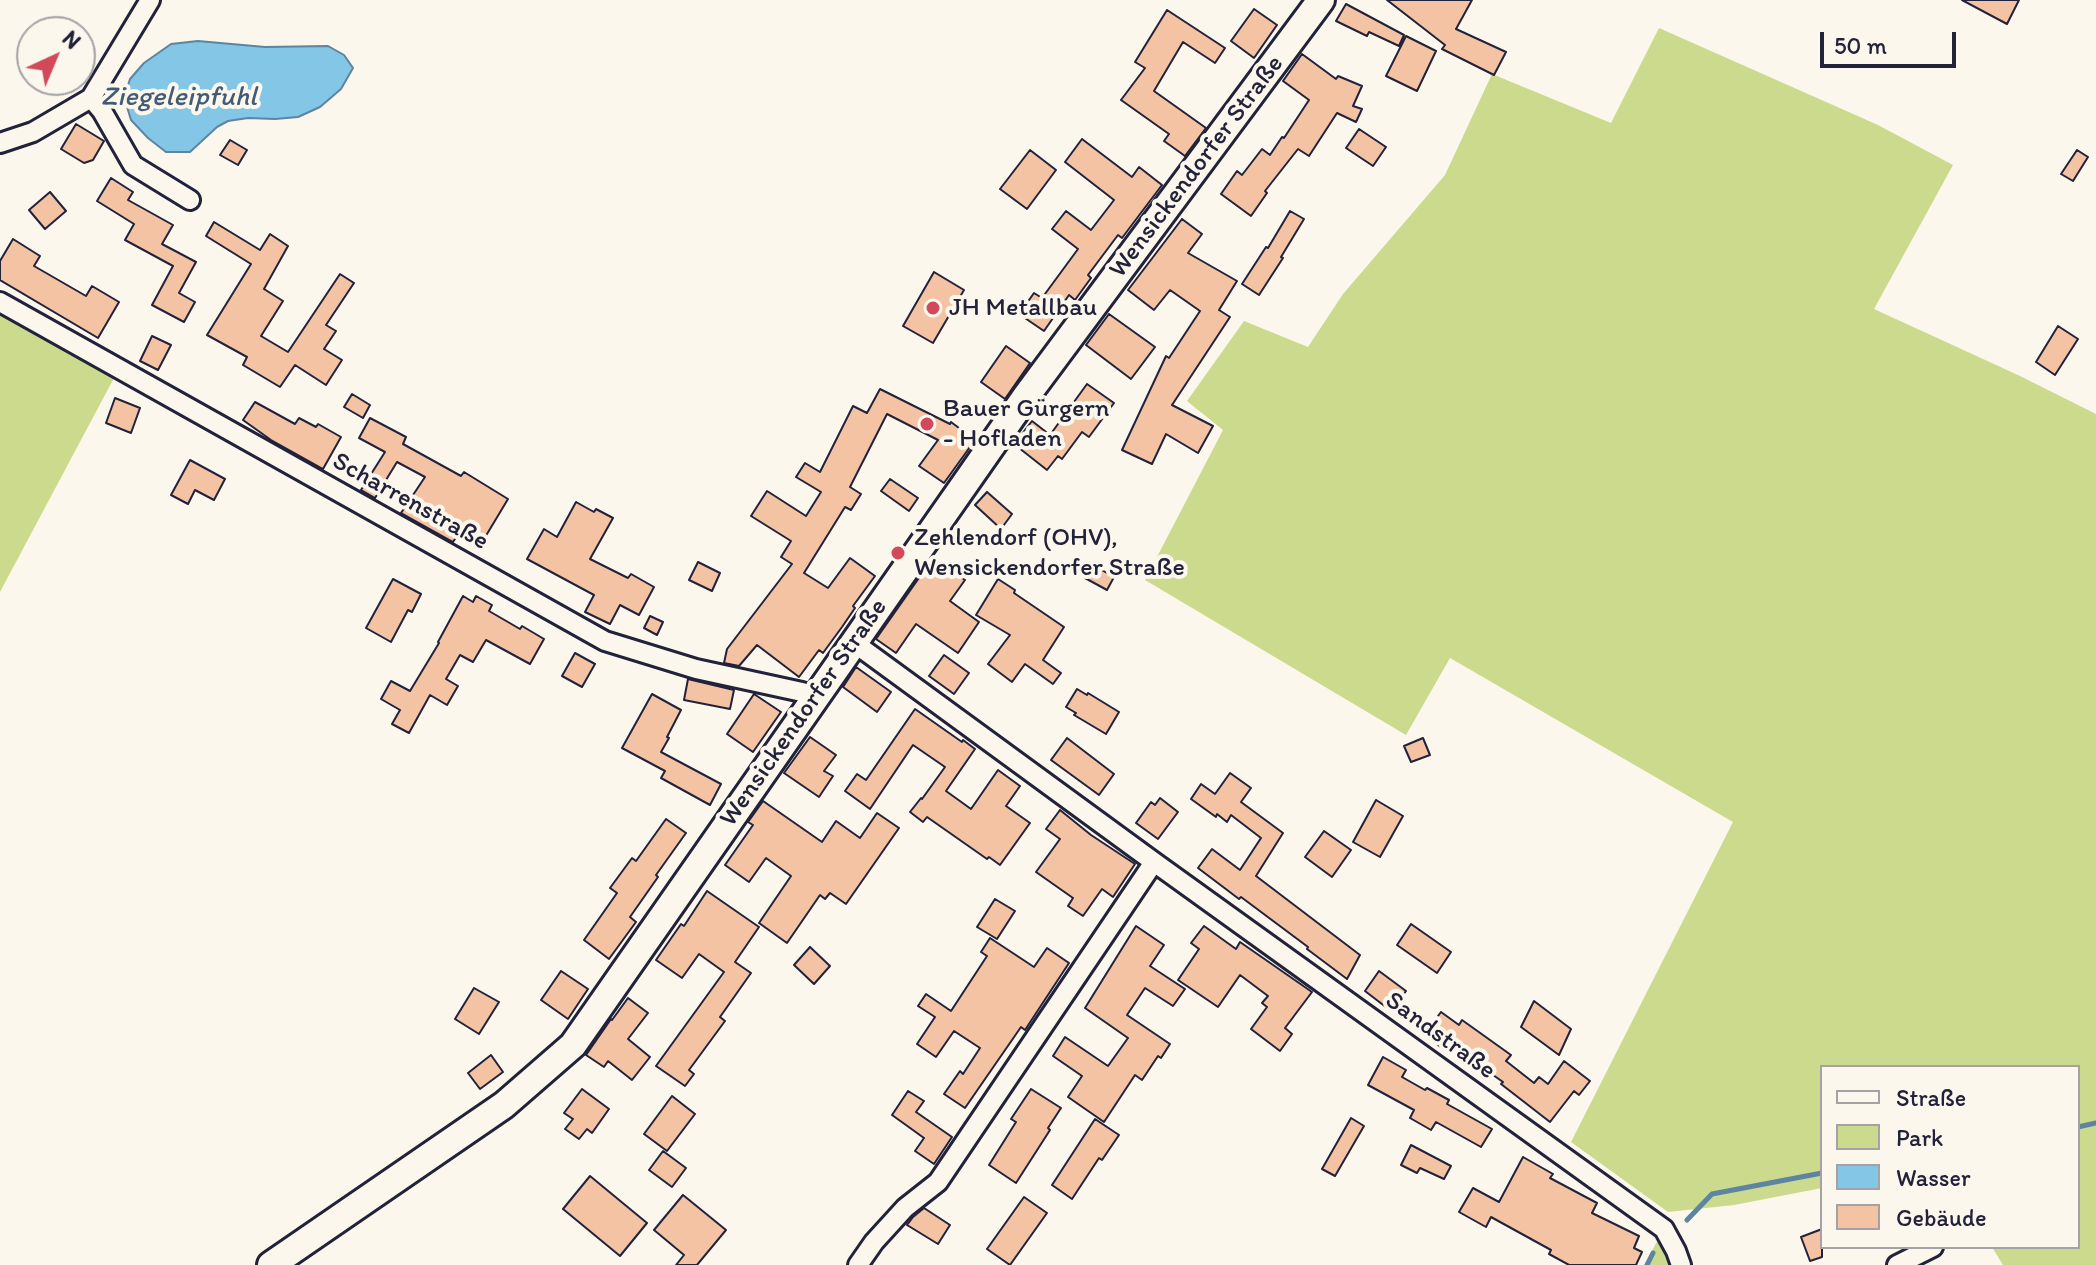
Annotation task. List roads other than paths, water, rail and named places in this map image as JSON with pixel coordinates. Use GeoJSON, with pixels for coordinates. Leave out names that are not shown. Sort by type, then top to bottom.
{"type":"FeatureCollection","features":[{"type":"Feature","properties":{"kind":"main road","name":"Wensickendorfer Straße"},"geometry":{"type":"LineString","coordinates":[[271,1265],[504,1105],[573,1045],[1027,395],[1321,0]]}},
{"type":"Feature","properties":{"kind":"street"},"geometry":{"type":"LineString","coordinates":[[0,143],[33,132],[91,98],[150,0]]}},
{"type":"Feature","properties":{"kind":"street"},"geometry":{"type":"LineString","coordinates":[[91,98],[102,111],[133,165],[190,200]]}},
{"type":"Feature","properties":{"kind":"street","name":"Scharrenstraße"},"geometry":{"type":"LineString","coordinates":[[0,302],[605,641],[696,669],[802,692],[813,700]]}},
{"type":"Feature","properties":{"kind":"street","name":"Sandstraße"},"geometry":{"type":"LineString","coordinates":[[853,642],[1664,1229],[1681,1265]]}},
{"type":"Feature","properties":{"kind":"street"},"geometry":{"type":"LineString","coordinates":[[858,1265],[905,1208],[938,1182],[1154,862]]}},
{"type":"Feature","properties":{"kind":"street"},"geometry":{"type":"LineString","coordinates":[[1897,1265],[1929,1249]]}},
{"type":"Feature","properties":{"kind":"water","name":"Ziegeleipfuhl"},"geometry":{"type":"Polygon","coordinates":[[[198,41],[265,47],[328,46],[344,55],[353,68],[341,89],[320,107],[298,117],[228,121],[190,152],[166,152],[131,120],[124,97],[130,79],[144,63],[171,44],[198,41]]]}},
{"type":"Feature","properties":{"kind":"waterway"},"geometry":{"type":"LineString","coordinates":[[2080,1127],[2096,1123]]}},
{"type":"Feature","properties":{"kind":"waterway"},"geometry":{"type":"LineString","coordinates":[[1687,1220],[1712,1194],[1820,1173]]}},
{"type":"Feature","properties":{"kind":"waterway"},"geometry":{"type":"LineString","coordinates":[[1647,1265],[1653,1253]]}},
{"type":"Feature","properties":{"kind":"place","name":"JH Metallbau"},"geometry":{"type":"Point","coordinates":[933,308]}},
{"type":"Feature","properties":{"kind":"place","name":"Bauer Gürgern - Hofladen"},"geometry":{"type":"Point","coordinates":[927,424]}},
{"type":"Feature","properties":{"kind":"place","name":"Zehlendorf (OHV), Wensickendorfer Straße"},"geometry":{"type":"Point","coordinates":[898,553]}}]}
